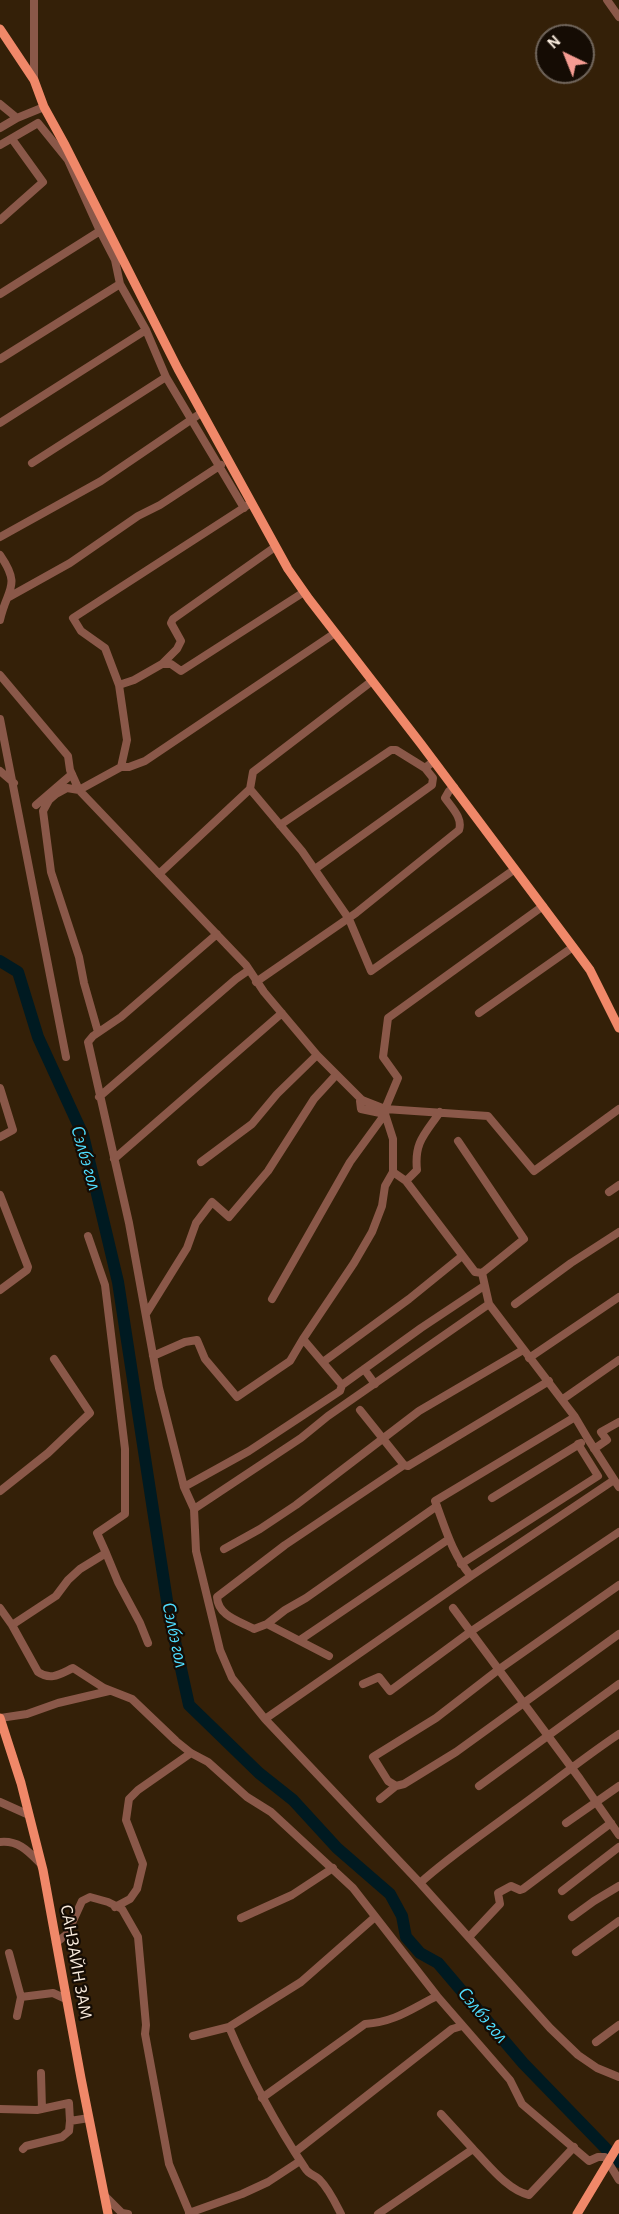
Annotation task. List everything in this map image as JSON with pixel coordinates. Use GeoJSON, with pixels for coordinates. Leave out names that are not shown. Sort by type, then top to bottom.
{"type":"FeatureCollection","features":[{"type":"Feature","properties":{"kind":"main road"},"geometry":{"type":"LineString","coordinates":[[0,29],[34,80],[44,107],[70,159],[201,413],[230,459],[247,506],[304,592],[454,787],[590,970],[619,1028]]}},
{"type":"Feature","properties":{"kind":"main road","name":"САНЗАЙН ЗАМ"},"geometry":{"type":"LineString","coordinates":[[0,1718],[21,1783],[41,1864],[108,2214]]}},
{"type":"Feature","properties":{"kind":"main road"},"geometry":{"type":"LineString","coordinates":[[578,2214],[619,2144]]}},
{"type":"Feature","properties":{"kind":"street"},"geometry":{"type":"LineString","coordinates":[[34,0],[34,80]]}},
{"type":"Feature","properties":{"kind":"street"},"geometry":{"type":"LineString","coordinates":[[607,0],[619,17]]}},
{"type":"Feature","properties":{"kind":"street"},"geometry":{"type":"LineString","coordinates":[[0,104],[17,118]]}},
{"type":"Feature","properties":{"kind":"street"},"geometry":{"type":"LineString","coordinates":[[0,128],[44,107]]}},
{"type":"Feature","properties":{"kind":"street"},"geometry":{"type":"LineString","coordinates":[[0,145],[38,123],[70,159],[100,231],[115,260],[120,284],[146,330],[166,377],[218,467],[247,506],[73,618],[81,631],[105,648],[118,685],[127,740],[121,767]]}},
{"type":"Feature","properties":{"kind":"street"},"geometry":{"type":"LineString","coordinates":[[0,220],[43,182],[12,138]]}},
{"type":"Feature","properties":{"kind":"street"},"geometry":{"type":"LineString","coordinates":[[0,294],[100,231]]}},
{"type":"Feature","properties":{"kind":"street"},"geometry":{"type":"LineString","coordinates":[[0,359],[120,284]]}},
{"type":"Feature","properties":{"kind":"street"},"geometry":{"type":"LineString","coordinates":[[0,423],[146,330]]}},
{"type":"Feature","properties":{"kind":"street"},"geometry":{"type":"LineString","coordinates":[[32,462],[166,377]]}},
{"type":"Feature","properties":{"kind":"street"},"geometry":{"type":"LineString","coordinates":[[0,537],[101,481],[201,413]]}},
{"type":"Feature","properties":{"kind":"street"},"geometry":{"type":"LineString","coordinates":[[9,597],[69,563],[138,516],[160,505],[230,459]]}},
{"type":"Feature","properties":{"kind":"street"},"geometry":{"type":"LineString","coordinates":[[118,685],[134,681],[162,664],[177,649],[181,641],[171,623],[172,619],[275,547]]}},
{"type":"Feature","properties":{"kind":"street"},"geometry":{"type":"LineString","coordinates":[[0,555],[13,579],[0,620]]}},
{"type":"Feature","properties":{"kind":"street"},"geometry":{"type":"LineString","coordinates":[[162,664],[171,664],[181,671],[304,592]]}},
{"type":"Feature","properties":{"kind":"street"},"geometry":{"type":"LineString","coordinates":[[36,805],[75,782],[145,761],[335,633]]}},
{"type":"Feature","properties":{"kind":"street"},"geometry":{"type":"LineString","coordinates":[[0,675],[68,756],[75,782],[249,970],[256,982],[316,1055],[362,1100],[360,1101],[361,1109],[488,1116],[534,1171],[619,1109]]}},
{"type":"Feature","properties":{"kind":"street"},"geometry":{"type":"LineString","coordinates":[[159,874],[250,789],[253,772],[372,681]]}},
{"type":"Feature","properties":{"kind":"street"},"geometry":{"type":"LineString","coordinates":[[0,719],[66,1056]]}},
{"type":"Feature","properties":{"kind":"street"},"geometry":{"type":"LineString","coordinates":[[280,825],[391,750],[396,750],[425,768],[433,778],[432,785],[315,869]]}},
{"type":"Feature","properties":{"kind":"street"},"geometry":{"type":"LineString","coordinates":[[425,768],[434,761]]}},
{"type":"Feature","properties":{"kind":"street"},"geometry":{"type":"LineString","coordinates":[[0,771],[14,783]]}},
{"type":"Feature","properties":{"kind":"street"},"geometry":{"type":"LineString","coordinates":[[75,782],[49,800],[43,811],[44,825],[51,872],[79,957],[98,1032]]}},
{"type":"Feature","properties":{"kind":"street"},"geometry":{"type":"LineString","coordinates":[[256,982],[349,919],[459,830],[458,817],[446,798],[454,787]]}},
{"type":"Feature","properties":{"kind":"street"},"geometry":{"type":"LineString","coordinates":[[250,789],[315,869],[349,919],[371,971],[515,869]]}},
{"type":"Feature","properties":{"kind":"street"},"geometry":{"type":"LineString","coordinates":[[272,1299],[350,1162],[385,1111],[398,1078],[383,1057],[388,1018],[543,906]]}},
{"type":"Feature","properties":{"kind":"street"},"geometry":{"type":"LineString","coordinates":[[217,934],[121,1017],[90,1038],[88,1045],[129,1223],[159,1388],[184,1487],[194,1509],[196,1551],[219,1650],[232,1678],[265,1719],[420,1883],[550,2028],[578,2055],[619,2077]]}},
{"type":"Feature","properties":{"kind":"street"},"geometry":{"type":"LineString","coordinates":[[479,1012],[573,947]]}},
{"type":"Feature","properties":{"kind":"street"},"geometry":{"type":"LineString","coordinates":[[99,1097],[249,970]]}},
{"type":"Feature","properties":{"kind":"street"},"geometry":{"type":"LineString","coordinates":[[114,1159],[282,1013]]}},
{"type":"Feature","properties":{"kind":"street"},"geometry":{"type":"LineString","coordinates":[[201,1162],[252,1124],[277,1094],[316,1055]]}},
{"type":"Feature","properties":{"kind":"street"},"geometry":{"type":"LineString","coordinates":[[146,1314],[187,1248],[196,1223],[212,1202],[229,1217],[268,1171],[314,1100],[336,1075]]}},
{"type":"Feature","properties":{"kind":"street"},"geometry":{"type":"LineString","coordinates":[[0,1088],[13,1130],[0,1137]]}},
{"type":"Feature","properties":{"kind":"street"},"geometry":{"type":"LineString","coordinates":[[153,1356],[185,1342],[196,1340],[205,1359],[237,1397],[290,1361],[372,1232],[385,1186],[393,1172],[393,1139],[385,1111]]}},
{"type":"Feature","properties":{"kind":"street"},"geometry":{"type":"LineString","coordinates":[[406,1181],[417,1170],[415,1153],[440,1112]]}},
{"type":"Feature","properties":{"kind":"street"},"geometry":{"type":"LineString","coordinates":[[393,1172],[406,1181],[474,1272],[482,1273],[524,1239],[458,1141]]}},
{"type":"Feature","properties":{"kind":"street"},"geometry":{"type":"LineString","coordinates":[[609,1192],[619,1185]]}},
{"type":"Feature","properties":{"kind":"street"},"geometry":{"type":"LineString","coordinates":[[0,1196],[28,1267],[0,1290]]}},
{"type":"Feature","properties":{"kind":"street"},"geometry":{"type":"LineString","coordinates":[[515,1304],[571,1263],[619,1232]]}},
{"type":"Feature","properties":{"kind":"street"},"geometry":{"type":"LineString","coordinates":[[88,1236],[105,1285],[125,1449],[125,1514],[97,1533],[148,1643]]}},
{"type":"Feature","properties":{"kind":"street"},"geometry":{"type":"LineString","coordinates":[[323,1362],[409,1299],[462,1256]]}},
{"type":"Feature","properties":{"kind":"street"},"geometry":{"type":"LineString","coordinates":[[265,1719],[471,1576],[617,1484],[576,1417],[489,1304],[482,1273]]}},
{"type":"Feature","properties":{"kind":"street"},"geometry":{"type":"LineString","coordinates":[[184,1487],[249,1451],[340,1390],[342,1386],[420,1328],[484,1286]]}},
{"type":"Feature","properties":{"kind":"street"},"geometry":{"type":"LineString","coordinates":[[529,1358],[619,1297]]}},
{"type":"Feature","properties":{"kind":"street"},"geometry":{"type":"LineString","coordinates":[[194,1509],[301,1438],[489,1304]]}},
{"type":"Feature","properties":{"kind":"street"},"geometry":{"type":"LineString","coordinates":[[303,1339],[342,1386]]}},
{"type":"Feature","properties":{"kind":"street"},"geometry":{"type":"LineString","coordinates":[[224,1549],[260,1529],[296,1504],[419,1411],[523,1350]]}},
{"type":"Feature","properties":{"kind":"street"},"geometry":{"type":"LineString","coordinates":[[0,1491],[48,1453],[90,1413],[54,1359]]}},
{"type":"Feature","properties":{"kind":"street"},"geometry":{"type":"LineString","coordinates":[[563,1400],[619,1360]]}},
{"type":"Feature","properties":{"kind":"street"},"geometry":{"type":"LineString","coordinates":[[364,1369],[375,1384]]}},
{"type":"Feature","properties":{"kind":"street"},"geometry":{"type":"LineString","coordinates":[[437,1506],[267,1624],[254,1629],[223,1613],[218,1605],[217,1597],[285,1545],[404,1465],[408,1466],[549,1382]]}},
{"type":"Feature","properties":{"kind":"street"},"geometry":{"type":"LineString","coordinates":[[360,1410],[404,1465]]}},
{"type":"Feature","properties":{"kind":"street"},"geometry":{"type":"LineString","coordinates":[[471,1576],[460,1564],[435,1501],[576,1417]]}},
{"type":"Feature","properties":{"kind":"street"},"geometry":{"type":"LineString","coordinates":[[594,1449],[606,1440],[601,1432],[619,1422]]}},
{"type":"Feature","properties":{"kind":"street"},"geometry":{"type":"LineString","coordinates":[[492,1498],[588,1439]]}},
{"type":"Feature","properties":{"kind":"street"},"geometry":{"type":"LineString","coordinates":[[460,1564],[598,1476],[578,1444]]}},
{"type":"Feature","properties":{"kind":"street"},"geometry":{"type":"LineString","coordinates":[[363,1684],[379,1677],[390,1691],[470,1632],[619,1532]]}},
{"type":"Feature","properties":{"kind":"street"},"geometry":{"type":"LineString","coordinates":[[300,1640],[449,1539]]}},
{"type":"Feature","properties":{"kind":"street"},"geometry":{"type":"LineString","coordinates":[[12,1625],[56,1596],[80,1569],[106,1553]]}},
{"type":"Feature","properties":{"kind":"street"},"geometry":{"type":"LineString","coordinates":[[396,1786],[388,1781],[373,1757],[436,1718],[498,1670],[619,1585]]}},
{"type":"Feature","properties":{"kind":"street"},"geometry":{"type":"LineString","coordinates":[[0,1608],[38,1672],[44,1676],[53,1677],[73,1668],[110,1691],[132,1699],[191,1753],[208,1762],[247,1797],[271,1812],[333,1868],[353,1888],[437,1996],[510,2080],[522,2104],[589,2161],[604,2157],[619,2180]]}},
{"type":"Feature","properties":{"kind":"street"},"geometry":{"type":"LineString","coordinates":[[453,1608],[619,1835]]}},
{"type":"Feature","properties":{"kind":"street"},"geometry":{"type":"LineString","coordinates":[[267,1624],[329,1656]]}},
{"type":"Feature","properties":{"kind":"street"},"geometry":{"type":"LineString","coordinates":[[380,1799],[396,1786],[404,1784],[456,1752],[619,1634]]}},
{"type":"Feature","properties":{"kind":"street"},"geometry":{"type":"LineString","coordinates":[[479,1786],[619,1684]]}},
{"type":"Feature","properties":{"kind":"street"},"geometry":{"type":"LineString","coordinates":[[0,1718],[27,1714],[58,1703],[110,1691]]}},
{"type":"Feature","properties":{"kind":"street"},"geometry":{"type":"LineString","coordinates":[[420,1883],[464,1846],[516,1810],[570,1767],[619,1734]]}},
{"type":"Feature","properties":{"kind":"street"},"geometry":{"type":"LineString","coordinates":[[115,1906],[130,1899],[137,1889],[143,1864],[126,1820],[129,1799],[138,1790],[191,1753]]}},
{"type":"Feature","properties":{"kind":"street"},"geometry":{"type":"LineString","coordinates":[[566,1823],[619,1786]]}},
{"type":"Feature","properties":{"kind":"street"},"geometry":{"type":"LineString","coordinates":[[0,1802],[29,1815]]}},
{"type":"Feature","properties":{"kind":"street"},"geometry":{"type":"LineString","coordinates":[[469,1937],[500,1904],[498,1893],[511,1886],[523,1889],[611,1823]]}},
{"type":"Feature","properties":{"kind":"street"},"geometry":{"type":"LineString","coordinates":[[0,1842],[7,1841],[23,1846],[41,1864]]}},
{"type":"Feature","properties":{"kind":"street"},"geometry":{"type":"LineString","coordinates":[[562,1891],[619,1847]]}},
{"type":"Feature","properties":{"kind":"street"},"geometry":{"type":"LineString","coordinates":[[241,1918],[292,1895],[333,1868]]}},
{"type":"Feature","properties":{"kind":"street"},"geometry":{"type":"LineString","coordinates":[[572,1917],[619,1886]]}},
{"type":"Feature","properties":{"kind":"street"},"geometry":{"type":"LineString","coordinates":[[56,1943],[68,1934],[82,1900],[90,1897],[122,1909],[138,1937],[145,2034],[161,2128],[169,2164],[189,2212]]}},
{"type":"Feature","properties":{"kind":"street"},"geometry":{"type":"LineString","coordinates":[[193,2036],[229,2027],[301,1982],[375,1917]]}},
{"type":"Feature","properties":{"kind":"street"},"geometry":{"type":"LineString","coordinates":[[576,1952],[619,1920]]}},
{"type":"Feature","properties":{"kind":"street"},"geometry":{"type":"LineString","coordinates":[[9,1953],[21,1997],[17,2016]]}},
{"type":"Feature","properties":{"kind":"street"},"geometry":{"type":"LineString","coordinates":[[21,1997],[53,1993],[66,1999]]}},
{"type":"Feature","properties":{"kind":"street"},"geometry":{"type":"LineString","coordinates":[[262,2098],[365,2024],[400,2017],[437,1996]]}},
{"type":"Feature","properties":{"kind":"street"},"geometry":{"type":"LineString","coordinates":[[596,2042],[619,2025]]}},
{"type":"Feature","properties":{"kind":"street"},"geometry":{"type":"LineString","coordinates":[[295,2152],[452,2029],[462,2026]]}},
{"type":"Feature","properties":{"kind":"street"},"geometry":{"type":"LineString","coordinates":[[229,2027],[262,2098],[307,2172],[318,2178],[341,2214]]}},
{"type":"Feature","properties":{"kind":"street"},"geometry":{"type":"LineString","coordinates":[[40,2073],[42,2109]]}},
{"type":"Feature","properties":{"kind":"street"},"geometry":{"type":"LineString","coordinates":[[0,2109],[42,2109],[69,2103],[69,2131],[62,2137],[26,2146],[23,2149]]}},
{"type":"Feature","properties":{"kind":"street"},"geometry":{"type":"LineString","coordinates":[[441,2114],[503,2179],[522,2194],[529,2195],[574,2147]]}},
{"type":"Feature","properties":{"kind":"street"},"geometry":{"type":"LineString","coordinates":[[70,2121],[89,2118]]}},
{"type":"Feature","properties":{"kind":"street"},"geometry":{"type":"LineString","coordinates":[[378,2214],[473,2149]]}},
{"type":"Feature","properties":{"kind":"street"},"geometry":{"type":"LineString","coordinates":[[180,2214],[242,2194],[268,2182],[300,2161]]}},
{"type":"Feature","properties":{"kind":"street"},"geometry":{"type":"LineString","coordinates":[[105,2196],[122,2213],[128,2214]]}},
{"type":"Feature","properties":{"kind":"waterway","name":"Сэлбэ гол"},"geometry":{"type":"LineString","coordinates":[[0,961],[18,972],[38,1037],[83,1135],[118,1282],[169,1614],[189,1705],[259,1773],[293,1800],[337,1848],[390,1894],[402,1916],[406,1937],[420,1953],[438,1963],[523,2063],[619,2162]]}}]}
